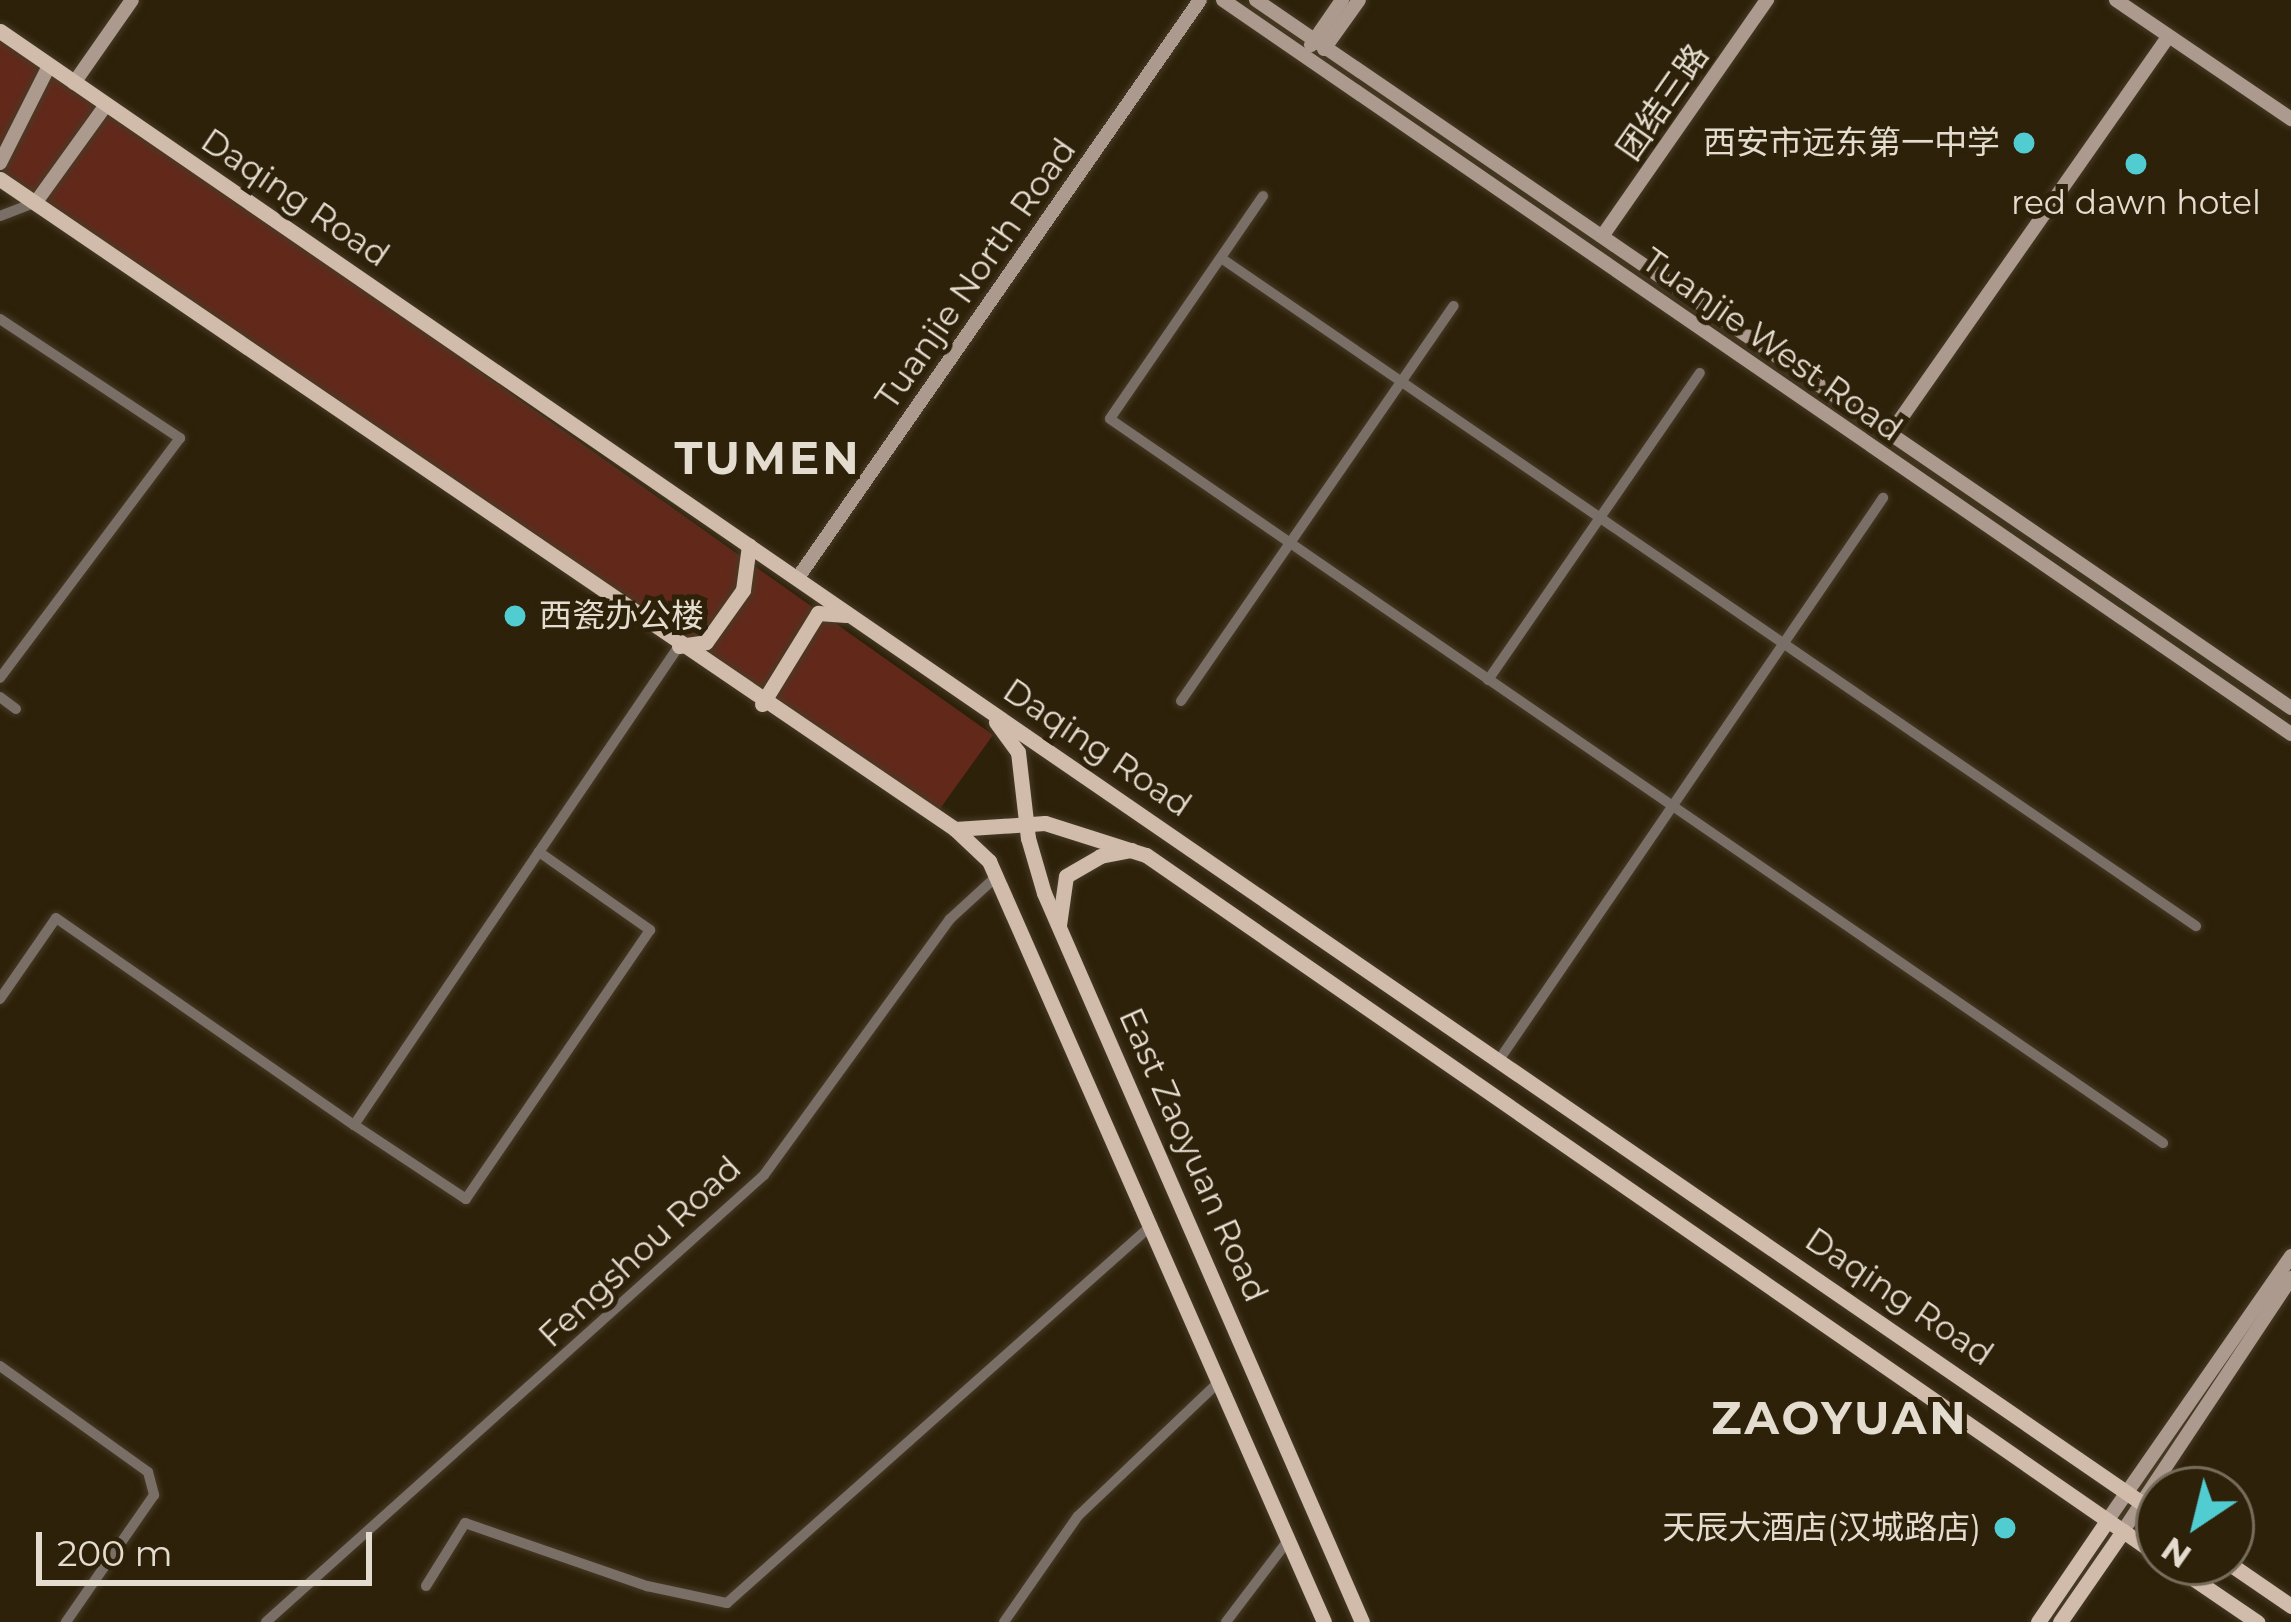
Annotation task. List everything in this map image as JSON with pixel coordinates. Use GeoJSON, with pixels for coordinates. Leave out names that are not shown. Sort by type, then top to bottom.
{"type":"FeatureCollection","features":[{"type":"Feature","properties":{"kind":"main road","name":"Daqing Road"},"geometry":{"type":"LineString","coordinates":[[0,32],[2134,1497]]}},
{"type":"Feature","properties":{"kind":"main road"},"geometry":{"type":"LineString","coordinates":[[0,179],[762,704],[955,829]]}},
{"type":"Feature","properties":{"kind":"main road"},"geometry":{"type":"LineString","coordinates":[[679,646],[706,643],[743,590],[748,545]]}},
{"type":"Feature","properties":{"kind":"main road"},"geometry":{"type":"LineString","coordinates":[[762,704],[818,613],[849,615]]}},
{"type":"Feature","properties":{"kind":"main road","name":"East Zaoyuan Road"},"geometry":{"type":"LineString","coordinates":[[987,710],[1018,752],[1027,823],[1059,928],[1362,1622]]}},
{"type":"Feature","properties":{"kind":"main road","name":"Daqing Road"},"geometry":{"type":"LineString","coordinates":[[955,829],[1027,823],[1073,828],[1136,849],[2135,1539]]}},
{"type":"Feature","properties":{"kind":"main road","name":"East Zaoyuan Road"},"geometry":{"type":"LineString","coordinates":[[955,829],[998,874],[1292,1537],[1324,1622]]}},
{"type":"Feature","properties":{"kind":"main road"},"geometry":{"type":"LineString","coordinates":[[1059,928],[1066,876],[1100,856],[1136,849]]}},
{"type":"Feature","properties":{"kind":"main road"},"geometry":{"type":"LineString","coordinates":[[1190,884],[1206,859]]}},
{"type":"Feature","properties":{"kind":"main road"},"geometry":{"type":"LineString","coordinates":[[2038,1622],[2107,1521]]}},
{"type":"Feature","properties":{"kind":"main road"},"geometry":{"type":"LineString","coordinates":[[2060,1622],[2123,1531]]}},
{"type":"Feature","properties":{"kind":"main road"},"geometry":{"type":"LineString","coordinates":[[2255,1581],[2291,1606]]}},
{"type":"Feature","properties":{"kind":"main road"},"geometry":{"type":"LineString","coordinates":[[2204,1586],[2257,1622]]}},
{"type":"Feature","properties":{"kind":"street"},"geometry":{"type":"LineString","coordinates":[[74,82],[133,0]]}},
{"type":"Feature","properties":{"kind":"street","name":"Tuanjie North Road"},"geometry":{"type":"LineString","coordinates":[[797,579],[1199,0]]}},
{"type":"Feature","properties":{"kind":"street","name":"Tuanjie West Road"},"geometry":{"type":"LineString","coordinates":[[1223,0],[2291,734]]}},
{"type":"Feature","properties":{"kind":"street","name":"Tuanjie West Road"},"geometry":{"type":"LineString","coordinates":[[1256,0],[2291,709]]}},
{"type":"Feature","properties":{"kind":"street"},"geometry":{"type":"LineString","coordinates":[[1310,60],[1342,0]]}},
{"type":"Feature","properties":{"kind":"street"},"geometry":{"type":"LineString","coordinates":[[1321,43],[1359,0]]}},
{"type":"Feature","properties":{"kind":"street","name":"团结三路"},"geometry":{"type":"LineString","coordinates":[[1603,236],[1767,0]]}},
{"type":"Feature","properties":{"kind":"street"},"geometry":{"type":"LineString","coordinates":[[2116,0],[2291,118]]}},
{"type":"Feature","properties":{"kind":"street"},"geometry":{"type":"LineString","coordinates":[[1890,434],[2168,37]]}},
{"type":"Feature","properties":{"kind":"street"},"geometry":{"type":"LineString","coordinates":[[0,163],[49,66]]}},
{"type":"Feature","properties":{"kind":"street"},"geometry":{"type":"LineString","coordinates":[[0,216],[36,202],[106,105]]}},
{"type":"Feature","properties":{"kind":"street"},"geometry":{"type":"LineString","coordinates":[[1263,196],[1110,419],[2163,1143]]}},
{"type":"Feature","properties":{"kind":"street"},"geometry":{"type":"LineString","coordinates":[[1221,258],[2196,926]]}},
{"type":"Feature","properties":{"kind":"street"},"geometry":{"type":"LineString","coordinates":[[1181,701],[1453,306]]}},
{"type":"Feature","properties":{"kind":"street"},"geometry":{"type":"LineString","coordinates":[[0,319],[180,438],[0,677]]}},
{"type":"Feature","properties":{"kind":"street"},"geometry":{"type":"LineString","coordinates":[[1488,680],[1700,373]]}},
{"type":"Feature","properties":{"kind":"street"},"geometry":{"type":"LineString","coordinates":[[1499,1060],[1883,498]]}},
{"type":"Feature","properties":{"kind":"street"},"geometry":{"type":"LineString","coordinates":[[354,1125],[679,646]]}},
{"type":"Feature","properties":{"kind":"street"},"geometry":{"type":"LineString","coordinates":[[0,697],[16,709]]}},
{"type":"Feature","properties":{"kind":"street"},"geometry":{"type":"LineString","coordinates":[[0,998],[56,918],[466,1198],[650,930],[539,852]]}},
{"type":"Feature","properties":{"kind":"street","name":"Fengshou Road"},"geometry":{"type":"LineString","coordinates":[[266,1622],[764,1175],[950,919],[998,874]]}},
{"type":"Feature","properties":{"kind":"street"},"geometry":{"type":"LineString","coordinates":[[426,1586],[465,1523],[647,1586],[727,1603],[1154,1222]]}},
{"type":"Feature","properties":{"kind":"street"},"geometry":{"type":"LineString","coordinates":[[2123,1531],[2134,1497],[2291,1256]]}},
{"type":"Feature","properties":{"kind":"street"},"geometry":{"type":"LineString","coordinates":[[2107,1521],[2134,1497],[2291,1278]]}},
{"type":"Feature","properties":{"kind":"street"},"geometry":{"type":"LineString","coordinates":[[0,1366],[148,1472],[154,1495],[66,1622]]}},
{"type":"Feature","properties":{"kind":"street"},"geometry":{"type":"LineString","coordinates":[[1004,1622],[1078,1516],[1222,1378]]}},
{"type":"Feature","properties":{"kind":"street"},"geometry":{"type":"LineString","coordinates":[[1226,1622],[1292,1537]]}},
{"type":"Feature","properties":{"kind":"shaded area"},"geometry":{"type":"Polygon","coordinates":[[[0,31],[993,735],[939,810],[0,170],[0,31]]]}},
{"type":"Feature","properties":{"kind":"place","name":"西安市远东第一中学"},"geometry":{"type":"Point","coordinates":[2024,143]}},
{"type":"Feature","properties":{"kind":"place","name":"red dawn hotel"},"geometry":{"type":"Point","coordinates":[2136,164]}},
{"type":"Feature","properties":{"kind":"place","name":"西瓷办公楼"},"geometry":{"type":"Point","coordinates":[515,616]}},
{"type":"Feature","properties":{"kind":"place","name":"天辰大酒店(汉城路店)"},"geometry":{"type":"Point","coordinates":[2005,1528]}},
{"type":"Feature","properties":{"kind":"district","name":"TUMEN"},"geometry":{"type":"Point","coordinates":[768,458]}},
{"type":"Feature","properties":{"kind":"district","name":"ZAOYUAN"},"geometry":{"type":"Point","coordinates":[1840,1418]}}]}
